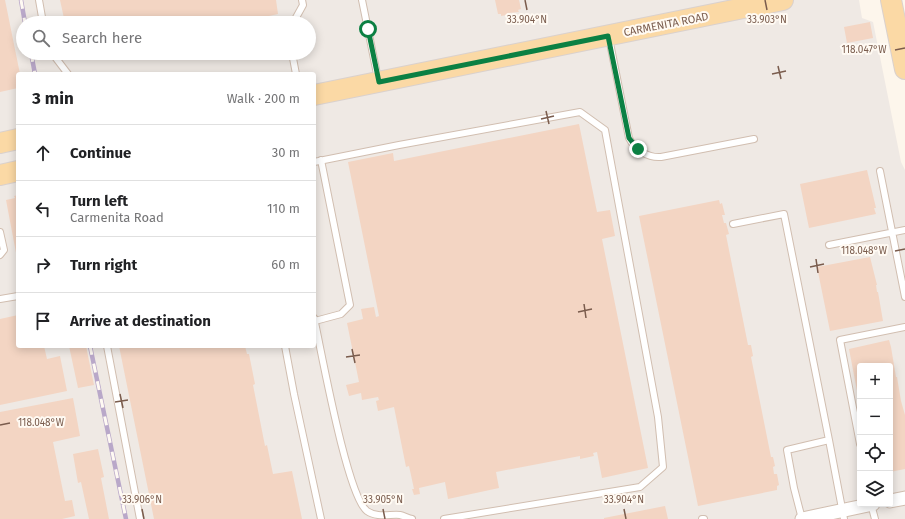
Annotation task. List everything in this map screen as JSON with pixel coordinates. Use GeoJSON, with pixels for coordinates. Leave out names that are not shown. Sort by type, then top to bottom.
{"type":"FeatureCollection","features":[{"type":"Feature","properties":{"kind":"main road","name":"CARMENITA ROAD"},"geometry":{"type":"LineString","coordinates":[[316,95],[783,0]]}},
{"type":"Feature","properties":{"kind":"main road"},"geometry":{"type":"LineString","coordinates":[[891,0],[905,69]]}},
{"type":"Feature","properties":{"kind":"main road"},"geometry":{"type":"LineString","coordinates":[[0,142],[16,139]]}},
{"type":"Feature","properties":{"kind":"main road"},"geometry":{"type":"LineString","coordinates":[[0,175],[16,171]]}},
{"type":"Feature","properties":{"kind":"street"},"geometry":{"type":"LineString","coordinates":[[893,500],[905,498]]}},
{"type":"Feature","properties":{"kind":"street"},"geometry":{"type":"LineString","coordinates":[[802,519],[843,515],[864,507]]}},
{"type":"Feature","properties":{"kind":"lane"},"geometry":{"type":"LineString","coordinates":[[39,0],[42,16]]}},
{"type":"Feature","properties":{"kind":"lane"},"geometry":{"type":"LineString","coordinates":[[297,16],[303,5],[302,0]]}},
{"type":"Feature","properties":{"kind":"lane"},"geometry":{"type":"LineString","coordinates":[[362,0],[379,82]]}},
{"type":"Feature","properties":{"kind":"lane"},"geometry":{"type":"LineString","coordinates":[[608,36],[629,138],[640,151],[651,157],[661,157],[754,139]]}},
{"type":"Feature","properties":{"kind":"lane"},"geometry":{"type":"LineString","coordinates":[[57,60],[66,72]]}},
{"type":"Feature","properties":{"kind":"lane"},"geometry":{"type":"LineString","coordinates":[[293,60],[296,72]]}},
{"type":"Feature","properties":{"kind":"lane"},"geometry":{"type":"LineString","coordinates":[[316,161],[580,112],[605,130],[658,416],[663,467],[640,487],[444,519]]}},
{"type":"Feature","properties":{"kind":"lane"},"geometry":{"type":"LineString","coordinates":[[316,319],[342,314],[350,305],[321,160]]}},
{"type":"Feature","properties":{"kind":"lane"},"geometry":{"type":"LineString","coordinates":[[880,171],[905,297]]}},
{"type":"Feature","properties":{"kind":"lane"},"geometry":{"type":"LineString","coordinates":[[733,224],[784,214],[843,515]]}},
{"type":"Feature","properties":{"kind":"lane"},"geometry":{"type":"LineString","coordinates":[[829,245],[905,230]]}},
{"type":"Feature","properties":{"kind":"lane"},"geometry":{"type":"LineString","coordinates":[[0,232],[4,250],[0,255]]}},
{"type":"Feature","properties":{"kind":"lane"},"geometry":{"type":"LineString","coordinates":[[0,299],[16,296]]}},
{"type":"Feature","properties":{"kind":"lane"},"geometry":{"type":"LineString","coordinates":[[858,435],[840,340],[905,327]]}},
{"type":"Feature","properties":{"kind":"lane"},"geometry":{"type":"LineString","coordinates":[[316,328],[336,423],[355,491],[367,511],[380,516],[401,515],[412,519]]}},
{"type":"Feature","properties":{"kind":"lane"},"geometry":{"type":"LineString","coordinates":[[107,348],[140,519]]}},
{"type":"Feature","properties":{"kind":"lane"},"geometry":{"type":"LineString","coordinates":[[285,348],[321,519]]}},
{"type":"Feature","properties":{"kind":"lane"},"geometry":{"type":"LineString","coordinates":[[802,519],[787,450],[829,440]]}},
{"type":"Feature","properties":{"kind":"lane"},"geometry":{"type":"LineString","coordinates":[[873,507],[875,519]]}},
{"type":"Feature","properties":{"kind":"shaded area"},"geometry":{"type":"Polygon","coordinates":[[[0,0],[859,0],[862,18],[873,22],[901,162],[905,170],[905,519],[0,519],[0,0]]]}},
{"type":"Feature","properties":{"kind":"building"},"geometry":{"type":"Polygon","coordinates":[[[0,0],[5,0],[20,72],[16,72],[16,88],[0,92],[0,0]]]}},
{"type":"Feature","properties":{"kind":"building"},"geometry":{"type":"Polygon","coordinates":[[[60,0],[276,0],[278,14],[269,16],[63,16],[60,0]]]}},
{"type":"Feature","properties":{"kind":"building"},"geometry":{"type":"Polygon","coordinates":[[[495,0],[519,0],[521,9],[518,10],[519,12],[507,13],[507,15],[501,16],[501,14],[498,14],[495,0]]]}},
{"type":"Feature","properties":{"kind":"building"},"geometry":{"type":"Polygon","coordinates":[[[870,22],[873,38],[847,43],[844,27],[870,22]]]}},
{"type":"Feature","properties":{"kind":"building"},"geometry":{"type":"Polygon","coordinates":[[[579,124],[597,212],[610,210],[615,236],[602,239],[648,468],[602,478],[597,452],[593,453],[594,456],[580,459],[580,456],[496,472],[499,488],[448,499],[445,482],[419,488],[420,494],[414,495],[409,466],[406,467],[394,407],[378,411],[376,401],[379,400],[378,397],[362,400],[361,393],[349,396],[346,385],[359,382],[347,323],[363,319],[361,309],[374,307],[376,317],[379,316],[348,162],[393,153],[394,161],[579,124]]]}},
{"type":"Feature","properties":{"kind":"building"},"geometry":{"type":"Polygon","coordinates":[[[867,170],[876,208],[874,208],[876,214],[809,228],[800,184],[867,170]]]}},
{"type":"Feature","properties":{"kind":"building"},"geometry":{"type":"Polygon","coordinates":[[[14,196],[16,196],[16,253],[6,200],[15,198],[14,196]]]}},
{"type":"Feature","properties":{"kind":"building"},"geometry":{"type":"Polygon","coordinates":[[[719,200],[720,204],[722,203],[725,215],[722,215],[729,234],[726,235],[748,345],[751,345],[753,356],[751,357],[771,457],[773,457],[775,466],[773,467],[774,474],[777,474],[779,485],[777,486],[777,490],[698,506],[639,216],[719,200]]]}},
{"type":"Feature","properties":{"kind":"building"},"geometry":{"type":"Polygon","coordinates":[[[870,257],[877,285],[883,321],[830,331],[817,267],[870,257]]]}},
{"type":"Feature","properties":{"kind":"building"},"geometry":{"type":"Polygon","coordinates":[[[16,315],[16,348],[44,348],[47,359],[60,356],[67,391],[0,405],[0,319],[16,315]]]}},
{"type":"Feature","properties":{"kind":"building"},"geometry":{"type":"Polygon","coordinates":[[[889,340],[905,415],[905,469],[893,471],[893,363],[857,363],[857,391],[849,349],[889,340]]]}},
{"type":"Feature","properties":{"kind":"building"},"geometry":{"type":"Polygon","coordinates":[[[69,348],[86,348],[94,385],[78,388],[69,348]]]}},
{"type":"Feature","properties":{"kind":"building"},"geometry":{"type":"Polygon","coordinates":[[[119,348],[246,348],[247,354],[249,354],[255,384],[253,385],[265,446],[267,445],[273,474],[292,471],[302,519],[154,519],[119,348]]]}},
{"type":"Feature","properties":{"kind":"building"},"geometry":{"type":"Polygon","coordinates":[[[73,398],[80,436],[53,442],[65,501],[72,500],[75,516],[62,519],[0,519],[0,412],[73,398]]]}},
{"type":"Feature","properties":{"kind":"building"},"geometry":{"type":"Polygon","coordinates":[[[98,449],[104,477],[101,478],[109,519],[89,519],[81,482],[78,483],[73,454],[98,449]]]}},
{"type":"Feature","properties":{"kind":"building"},"geometry":{"type":"Polygon","coordinates":[[[665,506],[668,519],[604,519],[604,518],[665,506]]]}},
{"type":"Feature","properties":{"kind":"railway"},"geometry":{"type":"LineString","coordinates":[[21,0],[24,16]]}},
{"type":"Feature","properties":{"kind":"railway"},"geometry":{"type":"LineString","coordinates":[[32,60],[35,72]]}},
{"type":"Feature","properties":{"kind":"railway"},"geometry":{"type":"LineString","coordinates":[[90,348],[126,519]]}},
{"type":"Feature","properties":{"kind":"route"},"geometry":{"type":"LineString","coordinates":[[368,29],[379,82],[608,36],[629,138],[638,149]]}}]}
